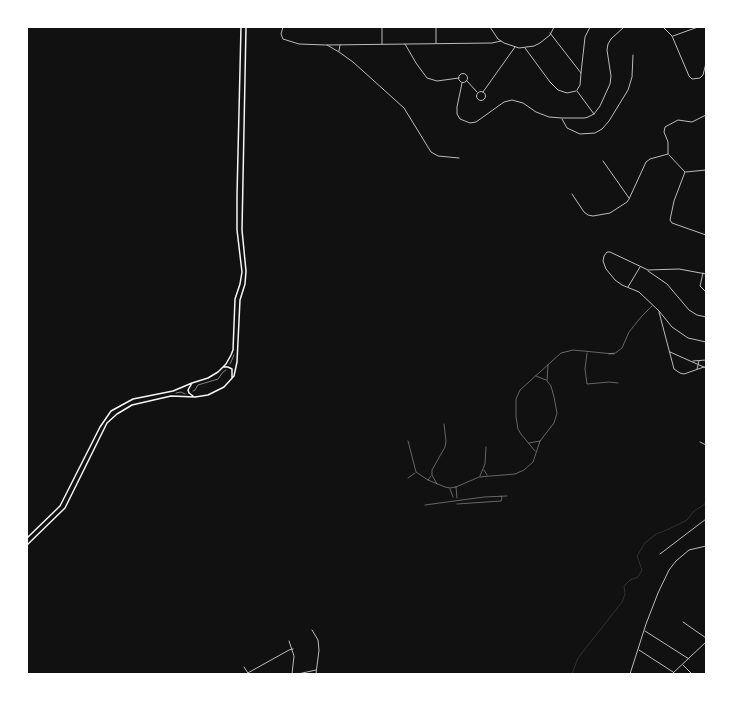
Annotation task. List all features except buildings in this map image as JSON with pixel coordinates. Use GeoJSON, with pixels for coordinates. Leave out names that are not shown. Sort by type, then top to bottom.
{"type":"FeatureCollection","features":[{"type":"Feature","properties":{"kind":"main road"},"geometry":{"type":"LineString","coordinates":[[27,538],[60,506],[100,427],[111,411],[133,399],[173,391],[192,382],[214,375],[229,359],[233,350],[235,299],[242,272],[237,230],[241,27]]}},
{"type":"Feature","properties":{"kind":"main road"},"geometry":{"type":"LineString","coordinates":[[27,545],[65,508],[110,419],[121,410],[132,404],[171,396],[195,397],[214,393],[232,380],[237,362],[240,300],[245,284],[246,271],[242,230],[246,27]]}},
{"type":"Feature","properties":{"kind":"main road"},"geometry":{"type":"LineString","coordinates":[[222,367],[228,367],[232,370],[232,380]]}},
{"type":"Feature","properties":{"kind":"main road"},"geometry":{"type":"LineString","coordinates":[[192,382],[189,393],[195,397]]}},
{"type":"Feature","properties":{"kind":"street"},"geometry":{"type":"LineString","coordinates":[[283,27],[281,34],[284,38],[299,44],[436,44],[492,43],[501,41]]}},
{"type":"Feature","properties":{"kind":"street"},"geometry":{"type":"LineString","coordinates":[[382,27],[382,44]]}},
{"type":"Feature","properties":{"kind":"street"},"geometry":{"type":"LineString","coordinates":[[436,27],[436,44]]}},
{"type":"Feature","properties":{"kind":"street"},"geometry":{"type":"LineString","coordinates":[[490,27],[492,32],[501,41],[515,47],[524,48],[540,43],[554,27]]}},
{"type":"Feature","properties":{"kind":"street"},"geometry":{"type":"LineString","coordinates":[[524,48],[558,90],[566,93],[576,91],[580,85],[585,37],[590,27]]}},
{"type":"Feature","properties":{"kind":"street"},"geometry":{"type":"LineString","coordinates":[[459,78],[462,83],[456,110],[460,119],[470,123],[476,122],[504,102],[512,100],[523,103],[543,115],[562,118],[584,118],[594,114],[600,106],[610,80],[607,50],[608,44],[610,39],[624,27]]}},
{"type":"Feature","properties":{"kind":"street"},"geometry":{"type":"LineString","coordinates":[[663,27],[672,36],[689,76],[692,79],[700,78],[703,75],[706,63]]}},
{"type":"Feature","properties":{"kind":"street"},"geometry":{"type":"LineString","coordinates":[[672,36],[698,27]]}},
{"type":"Feature","properties":{"kind":"street"},"geometry":{"type":"LineString","coordinates":[[550,33],[581,73]]}},
{"type":"Feature","properties":{"kind":"street"},"geometry":{"type":"LineString","coordinates":[[405,44],[427,78],[437,81],[459,78],[461,74],[464,74],[467,77],[467,81],[478,93],[477,98],[482,100],[485,96],[483,92]]}},
{"type":"Feature","properties":{"kind":"street"},"geometry":{"type":"LineString","coordinates":[[326,45],[353,62],[404,108],[431,152],[438,156],[459,158]]}},
{"type":"Feature","properties":{"kind":"street"},"geometry":{"type":"LineString","coordinates":[[339,52],[340,45]]}},
{"type":"Feature","properties":{"kind":"street"},"geometry":{"type":"LineString","coordinates":[[478,93],[483,92],[515,47]]}},
{"type":"Feature","properties":{"kind":"street"},"geometry":{"type":"LineString","coordinates":[[562,118],[567,128],[580,134],[595,133],[602,129],[609,121],[628,90],[632,77],[633,55]]}},
{"type":"Feature","properties":{"kind":"street"},"geometry":{"type":"LineString","coordinates":[[576,66],[582,64]]}},
{"type":"Feature","properties":{"kind":"street"},"geometry":{"type":"LineString","coordinates":[[462,83],[467,81]]}},
{"type":"Feature","properties":{"kind":"street"},"geometry":{"type":"LineString","coordinates":[[576,91],[594,114]]}},
{"type":"Feature","properties":{"kind":"street"},"geometry":{"type":"LineString","coordinates":[[685,172],[668,154],[668,142],[664,132],[665,127],[676,120],[692,122],[706,115]]}},
{"type":"Feature","properties":{"kind":"street"},"geometry":{"type":"LineString","coordinates":[[572,194],[584,212],[593,216],[610,213],[630,199],[646,162],[650,159],[668,154]]}},
{"type":"Feature","properties":{"kind":"street"},"geometry":{"type":"LineString","coordinates":[[604,161],[630,199]]}},
{"type":"Feature","properties":{"kind":"street"},"geometry":{"type":"LineString","coordinates":[[685,172],[706,170]]}},
{"type":"Feature","properties":{"kind":"street"},"geometry":{"type":"LineString","coordinates":[[685,172],[674,201],[670,218],[672,223],[706,235]]}},
{"type":"Feature","properties":{"kind":"street"},"geometry":{"type":"LineString","coordinates":[[706,317],[697,315],[688,310],[667,284],[648,270],[610,252],[604,256],[604,264],[615,280],[628,288],[639,292],[659,311],[672,328],[688,338],[706,342]]}},
{"type":"Feature","properties":{"kind":"street"},"geometry":{"type":"LineString","coordinates":[[628,288],[640,267]]}},
{"type":"Feature","properties":{"kind":"street"},"geometry":{"type":"LineString","coordinates":[[648,270],[678,269],[703,272],[706,274]]}},
{"type":"Feature","properties":{"kind":"street"},"geometry":{"type":"LineString","coordinates":[[703,272],[700,286],[706,292]]}},
{"type":"Feature","properties":{"kind":"street"},"geometry":{"type":"LineString","coordinates":[[659,311],[674,369],[684,374],[705,367]]}},
{"type":"Feature","properties":{"kind":"street"},"geometry":{"type":"LineString","coordinates":[[662,325],[668,323]]}},
{"type":"Feature","properties":{"kind":"street"},"geometry":{"type":"LineString","coordinates":[[670,352],[705,367]]}},
{"type":"Feature","properties":{"kind":"street"},"geometry":{"type":"LineString","coordinates":[[690,361],[706,360]]}},
{"type":"Feature","properties":{"kind":"street"},"geometry":{"type":"LineString","coordinates":[[697,370],[698,361]]}},
{"type":"Feature","properties":{"kind":"street"},"geometry":{"type":"LineString","coordinates":[[700,442],[706,445]]}},
{"type":"Feature","properties":{"kind":"street"},"geometry":{"type":"LineString","coordinates":[[660,554],[706,520]]}},
{"type":"Feature","properties":{"kind":"street"},"geometry":{"type":"LineString","coordinates":[[630,674],[646,624],[658,593],[670,569],[689,550],[706,546]]}},
{"type":"Feature","properties":{"kind":"street"},"geometry":{"type":"LineString","coordinates":[[684,622],[706,638]]}},
{"type":"Feature","properties":{"kind":"street"},"geometry":{"type":"LineString","coordinates":[[312,630],[318,640],[319,650],[316,674]]}},
{"type":"Feature","properties":{"kind":"street"},"geometry":{"type":"LineString","coordinates":[[644,631],[689,659]]}},
{"type":"Feature","properties":{"kind":"street"},"geometry":{"type":"LineString","coordinates":[[289,642],[293,649],[294,656],[292,674]]}},
{"type":"Feature","properties":{"kind":"street"},"geometry":{"type":"LineString","coordinates":[[672,674],[706,642]]}},
{"type":"Feature","properties":{"kind":"street"},"geometry":{"type":"LineString","coordinates":[[244,667],[247,673],[293,649]]}},
{"type":"Feature","properties":{"kind":"street"},"geometry":{"type":"LineString","coordinates":[[638,650],[674,672]]}},
{"type":"Feature","properties":{"kind":"street"},"geometry":{"type":"LineString","coordinates":[[683,665],[692,674]]}},
{"type":"Feature","properties":{"kind":"street"},"geometry":{"type":"LineString","coordinates":[[298,674],[316,670]]}},
{"type":"Feature","properties":{"kind":"lane"},"geometry":{"type":"LineString","coordinates":[[535,452],[518,429],[516,399],[520,390],[561,353],[573,350],[615,354],[622,348],[629,332],[641,317],[653,306]]}},
{"type":"Feature","properties":{"kind":"lane"},"geometry":{"type":"LineString","coordinates":[[587,352],[585,369],[587,384],[609,382],[618,383]]}},
{"type":"Feature","properties":{"kind":"lane"},"geometry":{"type":"LineString","coordinates":[[547,381],[548,366]]}},
{"type":"Feature","properties":{"kind":"lane"},"geometry":{"type":"LineString","coordinates":[[408,441],[416,472],[428,480],[450,488],[479,477],[515,474],[524,470],[533,462],[535,452],[540,441],[554,423],[557,414],[551,386],[547,381],[536,376]]}},
{"type":"Feature","properties":{"kind":"lane"},"geometry":{"type":"LineString","coordinates":[[428,480],[432,475],[433,466],[445,447],[446,441],[444,424]]}},
{"type":"Feature","properties":{"kind":"lane"},"geometry":{"type":"LineString","coordinates":[[528,443],[540,441]]}},
{"type":"Feature","properties":{"kind":"lane"},"geometry":{"type":"LineString","coordinates":[[479,477],[486,464],[486,447]]}},
{"type":"Feature","properties":{"kind":"lane"},"geometry":{"type":"LineString","coordinates":[[484,469],[488,476]]}},
{"type":"Feature","properties":{"kind":"lane"},"geometry":{"type":"LineString","coordinates":[[408,478],[416,472]]}},
{"type":"Feature","properties":{"kind":"lane"},"geometry":{"type":"LineString","coordinates":[[432,475],[437,484]]}},
{"type":"Feature","properties":{"kind":"lane"},"geometry":{"type":"LineString","coordinates":[[456,487],[457,500]]}},
{"type":"Feature","properties":{"kind":"lane"},"geometry":{"type":"LineString","coordinates":[[450,488],[453,497]]}},
{"type":"Feature","properties":{"kind":"lane"},"geometry":{"type":"LineString","coordinates":[[457,504],[501,501],[503,500],[501,496]]}},
{"type":"Feature","properties":{"kind":"lane"},"geometry":{"type":"LineString","coordinates":[[425,505],[457,500],[507,496]]}},
{"type":"Feature","properties":{"kind":"path"},"geometry":{"type":"LineString","coordinates":[[174,393],[189,393],[195,390],[198,385],[218,379],[228,367],[234,353]]}},
{"type":"Feature","properties":{"kind":"waterway"},"geometry":{"type":"LineString","coordinates":[[572,674],[578,658],[622,602],[625,594],[624,586],[630,580],[638,577],[642,570],[637,556],[645,543],[656,534],[687,520],[693,512],[706,503]]}}]}
